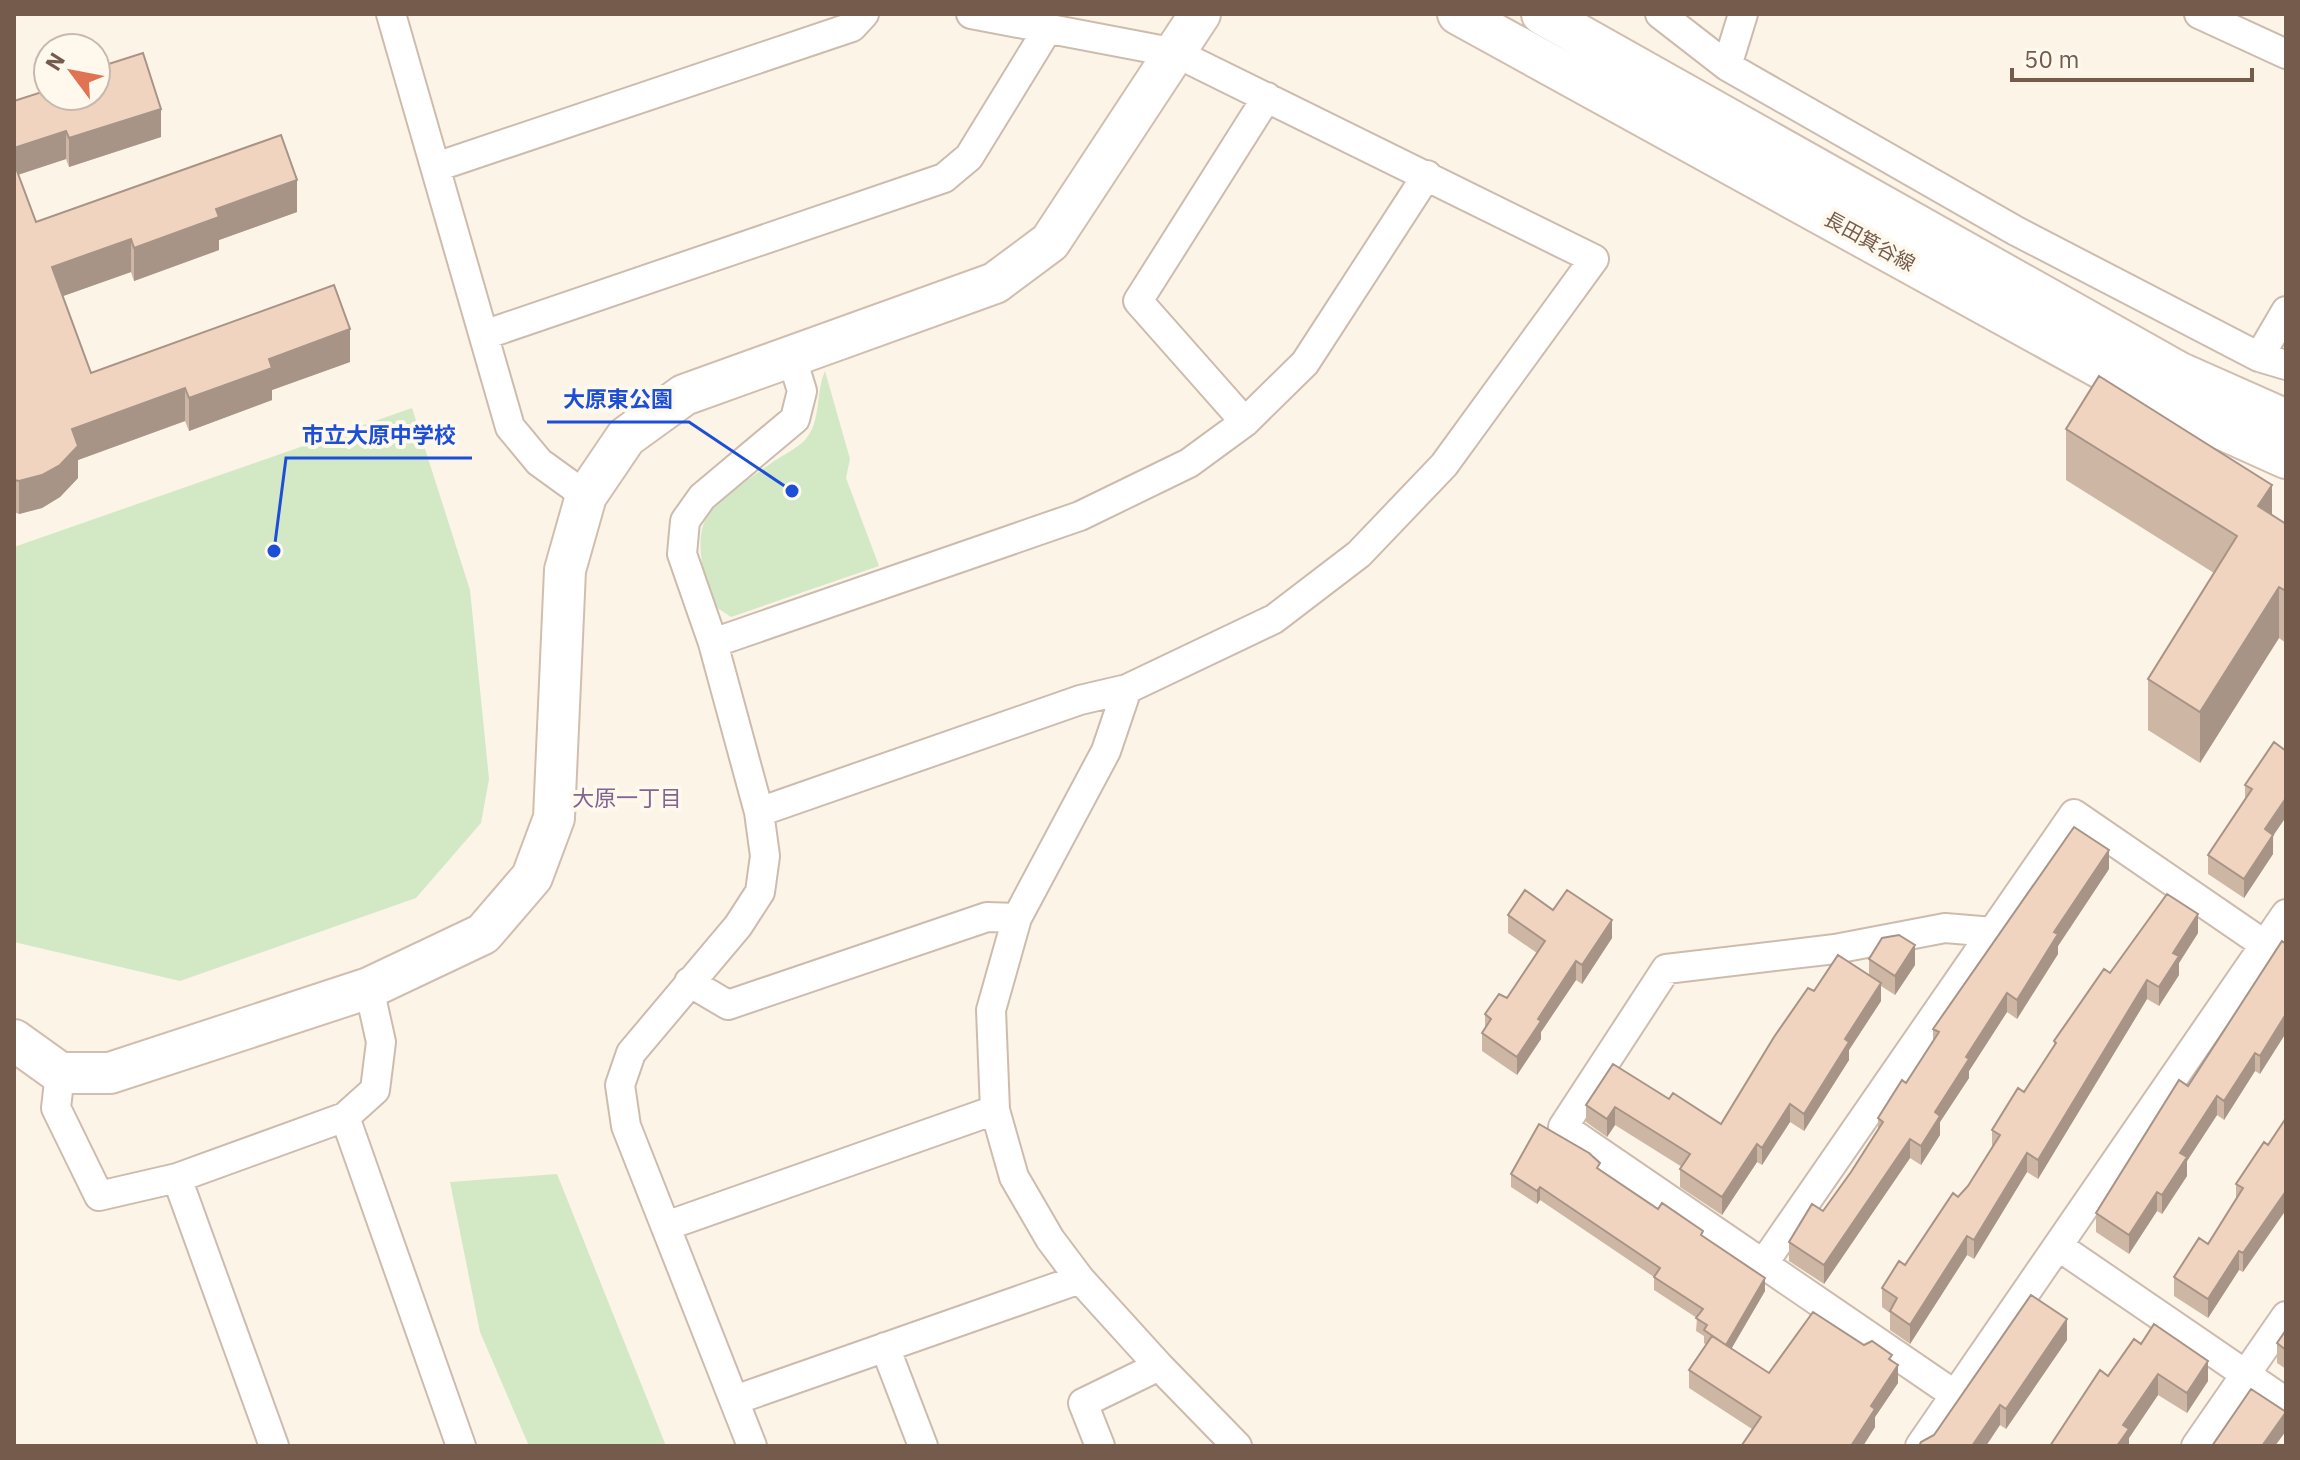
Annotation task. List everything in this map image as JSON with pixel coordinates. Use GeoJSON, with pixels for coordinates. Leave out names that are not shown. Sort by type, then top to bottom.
{"type":"FeatureCollection","features":[{"type":"Feature","properties":{"kind":"street"},"geometry":{"type":"LineString","coordinates":[[391,14],[510,427],[539,462],[586,496]]}},
{"type":"Feature","properties":{"kind":"street"},"geometry":{"type":"LineString","coordinates":[[436,167],[852,27],[864,14]]}},
{"type":"Feature","properties":{"kind":"street"},"geometry":{"type":"LineString","coordinates":[[759,812],[1080,700],[1127,689],[1274,619],[1359,554],[1444,465],[1594,259],[1176,53],[971,14]]}},
{"type":"Feature","properties":{"kind":"street"},"geometry":{"type":"LineString","coordinates":[[14,1040],[60,1073],[110,1073],[369,988],[483,934],[532,877],[554,818],[565,570],[586,496],[626,437],[684,395],[995,283],[1050,242],[1200,14]]}},
{"type":"Feature","properties":{"kind":"street","name":"長田箕谷線"},"geometry":{"type":"LineString","coordinates":[[1458,14],[2164,403],[2286,458]]}},
{"type":"Feature","properties":{"kind":"street","name":"長田箕谷線"},"geometry":{"type":"LineString","coordinates":[[1542,14],[2178,372],[2286,420]]}},
{"type":"Feature","properties":{"kind":"street"},"geometry":{"type":"LineString","coordinates":[[1660,14],[1727,66],[2016,231],[2273,361],[2286,311]]}},
{"type":"Feature","properties":{"kind":"street"},"geometry":{"type":"LineString","coordinates":[[1727,66],[1743,14]]}},
{"type":"Feature","properties":{"kind":"street"},"geometry":{"type":"LineString","coordinates":[[2199,14],[2286,54]]}},
{"type":"Feature","properties":{"kind":"street"},"geometry":{"type":"LineString","coordinates":[[484,335],[944,178],[969,157],[1047,30]]}},
{"type":"Feature","properties":{"kind":"street"},"geometry":{"type":"LineString","coordinates":[[1245,422],[1138,301],[1267,97]]}},
{"type":"Feature","properties":{"kind":"street"},"geometry":{"type":"LineString","coordinates":[[713,643],[1080,516],[1189,463],[1245,422],[1305,363],[1427,175]]}},
{"type":"Feature","properties":{"kind":"street"},"geometry":{"type":"LineString","coordinates":[[752,1446],[626,1126],[620,1085],[631,1053],[738,926],[760,892],[765,856],[759,812],[713,643],[682,554],[685,521],[702,497],[795,419],[802,391],[791,355]]}},
{"type":"Feature","properties":{"kind":"street"},"geometry":{"type":"LineString","coordinates":[[1127,689],[1106,751],[1017,918],[991,1010],[995,1110],[1014,1177],[1050,1239],[1080,1279],[1237,1446]]}},
{"type":"Feature","properties":{"kind":"street"},"geometry":{"type":"LineString","coordinates":[[1763,1264],[2074,814],[2265,945]]}},
{"type":"Feature","properties":{"kind":"street"},"geometry":{"type":"LineString","coordinates":[[1920,1446],[2286,914]]}},
{"type":"Feature","properties":{"kind":"street"},"geometry":{"type":"LineString","coordinates":[[689,982],[728,1005],[987,917],[1017,918]]}},
{"type":"Feature","properties":{"kind":"street"},"geometry":{"type":"LineString","coordinates":[[1955,1395],[1563,1127],[1666,969],[1835,949],[1945,928],[1993,932]]}},
{"type":"Feature","properties":{"kind":"street"},"geometry":{"type":"LineString","coordinates":[[60,1073],[56,1108],[99,1196],[177,1178],[345,1117],[375,1090],[381,1042],[369,988]]}},
{"type":"Feature","properties":{"kind":"street"},"geometry":{"type":"LineString","coordinates":[[666,1226],[995,1110]]}},
{"type":"Feature","properties":{"kind":"street"},"geometry":{"type":"LineString","coordinates":[[345,1117],[461,1446]]}},
{"type":"Feature","properties":{"kind":"street"},"geometry":{"type":"LineString","coordinates":[[177,1178],[274,1446]]}},
{"type":"Feature","properties":{"kind":"street"},"geometry":{"type":"LineString","coordinates":[[2058,1246],[2286,1402]]}},
{"type":"Feature","properties":{"kind":"street"},"geometry":{"type":"LineString","coordinates":[[735,1400],[1080,1279]]}},
{"type":"Feature","properties":{"kind":"street"},"geometry":{"type":"LineString","coordinates":[[2196,1446],[2286,1316]]}},
{"type":"Feature","properties":{"kind":"street"},"geometry":{"type":"LineString","coordinates":[[885,1347],[923,1446]]}},
{"type":"Feature","properties":{"kind":"street"},"geometry":{"type":"LineString","coordinates":[[1100,1446],[1083,1403],[1159,1366]]}},
{"type":"Feature","properties":{"kind":"green space"},"geometry":{"type":"Polygon","coordinates":[[[825,371],[850,459],[846,478],[879,566],[731,617],[710,603],[701,549],[707,517],[731,492],[805,440],[814,424],[825,371]]]}},
{"type":"Feature","properties":{"kind":"green space"},"geometry":{"type":"Polygon","coordinates":[[[412,408],[470,590],[489,779],[481,823],[416,898],[180,981],[14,942],[14,547],[412,408]]]}},
{"type":"Feature","properties":{"kind":"green space"},"geometry":{"type":"Polygon","coordinates":[[[557,1174],[666,1446],[529,1446],[480,1332],[450,1182],[557,1174]]]}},
{"type":"Feature","properties":{"kind":"building"},"geometry":{"type":"Polygon","coordinates":[[[143,53],[161,109],[69,138],[66,131],[14,148],[14,101],[32,95],[32,112],[112,112],[112,63],[143,53]]]}},
{"type":"Feature","properties":{"kind":"building"},"geometry":{"type":"Polygon","coordinates":[[[281,135],[297,180],[216,209],[219,217],[134,248],[131,239],[52,267],[91,373],[334,285],[350,329],[269,359],[272,368],[189,398],[185,388],[72,429],[78,446],[60,465],[42,475],[14,480],[14,163],[36,222],[281,135]]]}},
{"type":"Feature","properties":{"kind":"building"},"geometry":{"type":"Polygon","coordinates":[[[2099,376],[2272,485],[2258,506],[2286,524],[2286,591],[2279,587],[2200,712],[2148,679],[2237,536],[2066,429],[2099,376]]]}},
{"type":"Feature","properties":{"kind":"building"},"geometry":{"type":"Polygon","coordinates":[[[2274,742],[2286,751],[2286,798],[2265,829],[2273,835],[2244,879],[2208,855],[2252,789],[2245,785],[2274,742]]]}},
{"type":"Feature","properties":{"kind":"building"},"geometry":{"type":"Polygon","coordinates":[[[2074,827],[2109,850],[2054,932],[2058,934],[2017,1000],[2007,993],[1966,1057],[1969,1059],[1935,1112],[1940,1116],[1921,1146],[1910,1139],[1824,1265],[1789,1242],[1812,1204],[1823,1211],[1851,1172],[1883,1122],[1878,1118],[1902,1080],[1906,1083],[1939,1032],[1933,1029],[2074,827]]]}},
{"type":"Feature","properties":{"kind":"building"},"geometry":{"type":"Polygon","coordinates":[[[1525,890],[1553,910],[1567,890],[1612,920],[1582,965],[1576,961],[1517,1057],[1482,1033],[1491,1019],[1485,1014],[1499,994],[1507,998],[1545,941],[1508,915],[1525,890]]]}},
{"type":"Feature","properties":{"kind":"building"},"geometry":{"type":"Polygon","coordinates":[[[2167,894],[2198,914],[2173,953],[2179,956],[2159,987],[2147,980],[2038,1160],[2027,1153],[1974,1240],[1967,1236],[1910,1325],[1890,1311],[1897,1298],[1882,1288],[1899,1261],[1905,1265],[1953,1193],[1958,1197],[1968,1186],[2000,1135],[1992,1130],[2018,1088],[2024,1092],[2056,1043],[2054,1041],[2104,969],[2110,973],[2167,894]]]}},
{"type":"Feature","properties":{"kind":"building"},"geometry":{"type":"Polygon","coordinates":[[[1899,935],[1915,945],[1895,976],[1869,959],[1882,938],[1899,935]]]}},
{"type":"Feature","properties":{"kind":"building"},"geometry":{"type":"Polygon","coordinates":[[[2282,941],[2286,944],[2286,1014],[2260,1056],[2255,1053],[2224,1101],[2217,1096],[2180,1153],[2187,1157],[2162,1195],[2157,1192],[2129,1235],[2096,1213],[2179,1080],[2188,1086],[2282,941]]]}},
{"type":"Feature","properties":{"kind":"building"},"geometry":{"type":"Polygon","coordinates":[[[1838,955],[1881,983],[1845,1039],[1849,1042],[1804,1114],[1790,1104],[1762,1148],[1757,1144],[1722,1197],[1680,1169],[1690,1154],[1615,1107],[1607,1119],[1586,1105],[1613,1064],[1669,1099],[1673,1093],[1721,1124],[1774,1037],[1808,988],[1814,991],[1838,955]]]}},
{"type":"Feature","properties":{"kind":"building"},"geometry":{"type":"Polygon","coordinates":[[[2286,1118],[2286,1191],[2243,1253],[2239,1251],[2208,1299],[2174,1277],[2199,1238],[2208,1244],[2243,1188],[2236,1184],[2264,1142],[2268,1145],[2286,1118]]]}},
{"type":"Feature","properties":{"kind":"building"},"geometry":{"type":"Polygon","coordinates":[[[1539,1124],[1589,1153],[1600,1163],[1597,1168],[1658,1209],[1662,1203],[1703,1231],[1701,1235],[1765,1278],[1726,1345],[1704,1330],[1707,1325],[1696,1318],[1703,1309],[1654,1277],[1660,1268],[1540,1187],[1537,1191],[1511,1174],[1539,1124]]]}},
{"type":"Feature","properties":{"kind":"building"},"geometry":{"type":"Polygon","coordinates":[[[2031,1295],[2067,1319],[2006,1409],[2000,1405],[1972,1446],[1919,1446],[1934,1435],[2031,1295]]]}},
{"type":"Feature","properties":{"kind":"building"},"geometry":{"type":"Polygon","coordinates":[[[1813,1312],[1864,1345],[1872,1341],[1892,1355],[1889,1359],[1898,1365],[1871,1406],[1875,1409],[1851,1446],[1743,1446],[1761,1417],[1689,1370],[1712,1336],[1769,1373],[1813,1312]]]}},
{"type":"Feature","properties":{"kind":"building"},"geometry":{"type":"Polygon","coordinates":[[[2154,1324],[2208,1361],[2187,1393],[2158,1374],[2123,1425],[2129,1429],[2117,1446],[2050,1446],[2100,1370],[2108,1376],[2134,1339],[2141,1344],[2154,1324]]]}},
{"type":"Feature","properties":{"kind":"building"},"geometry":{"type":"Polygon","coordinates":[[[2286,1330],[2286,1350],[2277,1343],[2286,1330]]]}},
{"type":"Feature","properties":{"kind":"building"},"geometry":{"type":"Polygon","coordinates":[[[2251,1389],[2286,1412],[2262,1446],[2212,1446],[2251,1389]]]}},
{"type":"Feature","properties":{"kind":"place","name":"大原東公園"},"geometry":{"type":"Point","coordinates":[792,491]}},
{"type":"Feature","properties":{"kind":"place","name":"市立大原中学校"},"geometry":{"type":"Point","coordinates":[274,551]}},
{"type":"Feature","properties":{"kind":"district","name":"大原一丁目"},"geometry":{"type":"Point","coordinates":[627,797]}}]}
